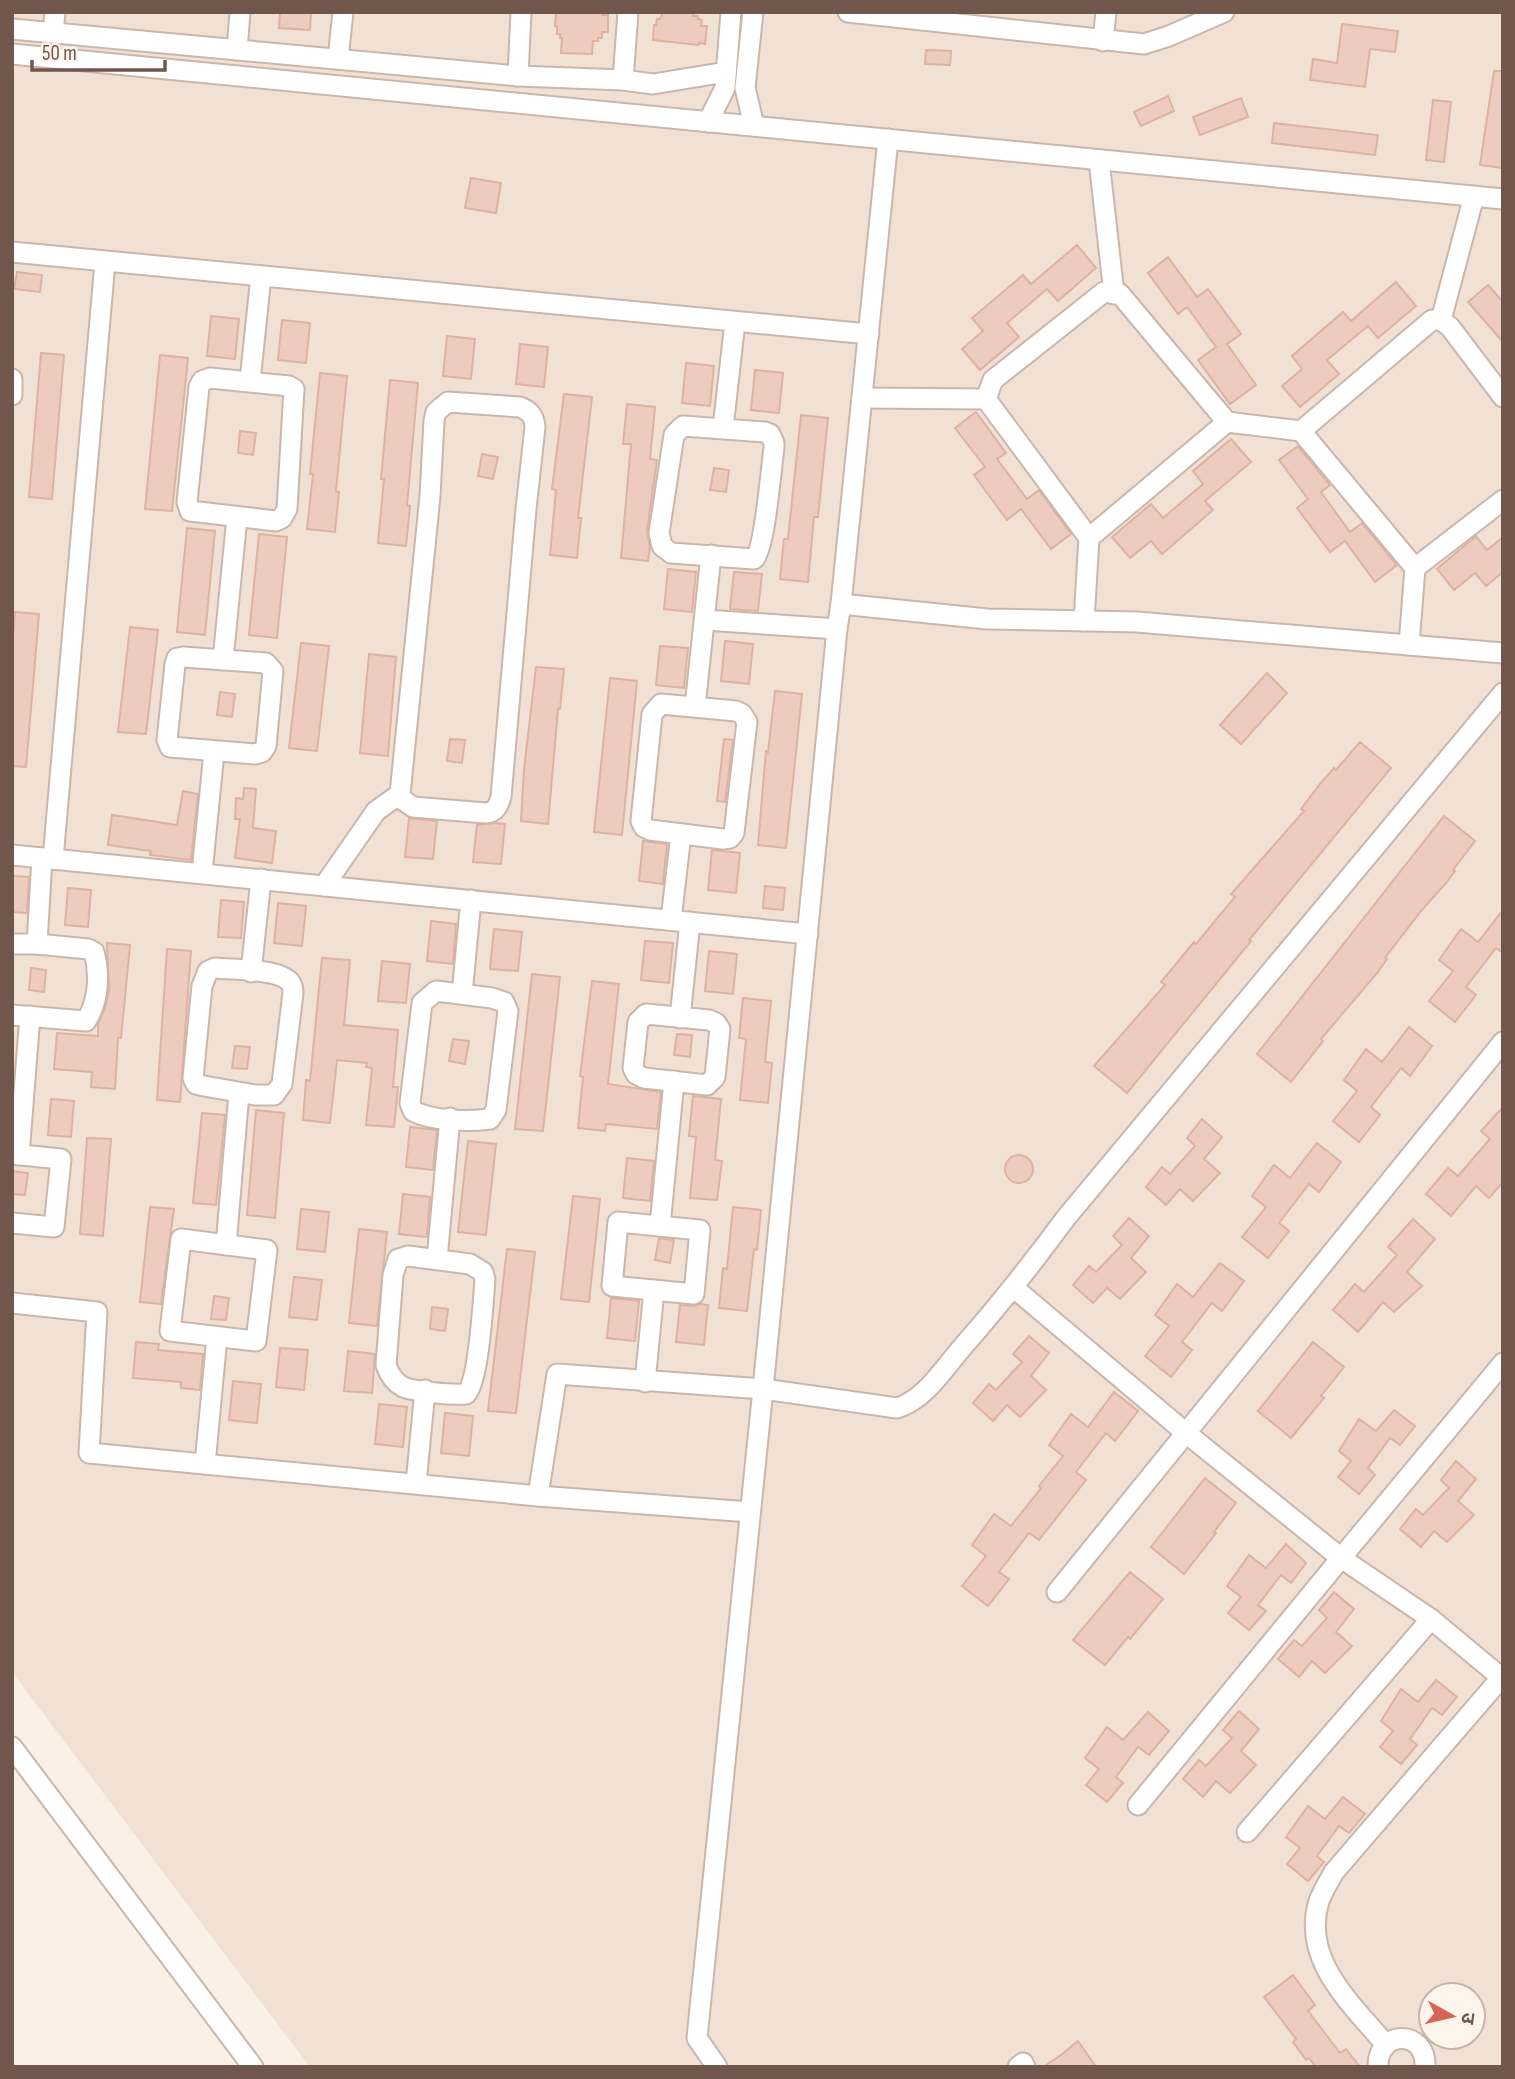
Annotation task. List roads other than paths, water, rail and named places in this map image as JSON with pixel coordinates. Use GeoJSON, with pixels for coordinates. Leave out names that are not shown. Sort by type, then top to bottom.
{"type":"FeatureCollection","features":[{"type":"Feature","properties":{"kind":"street"},"geometry":{"type":"LineString","coordinates":[[53,33],[55,12]]}},
{"type":"Feature","properties":{"kind":"street"},"geometry":{"type":"LineString","coordinates":[[237,50],[240,12]]}},
{"type":"Feature","properties":{"kind":"street"},"geometry":{"type":"LineString","coordinates":[[338,59],[343,12]]}},
{"type":"Feature","properties":{"kind":"street"},"geometry":{"type":"LineString","coordinates":[[518,76],[521,12]]}},
{"type":"Feature","properties":{"kind":"street"},"geometry":{"type":"LineString","coordinates":[[623,80],[628,12]]}},
{"type":"Feature","properties":{"kind":"street"},"geometry":{"type":"LineString","coordinates":[[708,122],[725,88],[731,12]]}},
{"type":"Feature","properties":{"kind":"street"},"geometry":{"type":"LineString","coordinates":[[753,12],[746,88],[754,126]]}},
{"type":"Feature","properties":{"kind":"street"},"geometry":{"type":"LineString","coordinates":[[848,12],[1144,44],[1224,12]]}},
{"type":"Feature","properties":{"kind":"street"},"geometry":{"type":"LineString","coordinates":[[1103,41],[1106,12]]}},
{"type":"Feature","properties":{"kind":"street"},"geometry":{"type":"LineString","coordinates":[[12,29],[518,76],[623,80],[653,84],[726,72]]}},
{"type":"Feature","properties":{"kind":"street"},"geometry":{"type":"LineString","coordinates":[[12,54],[1503,199]]}},
{"type":"Feature","properties":{"kind":"street"},"geometry":{"type":"LineString","coordinates":[[717,2067],[697,2038],[888,139]]}},
{"type":"Feature","properties":{"kind":"street"},"geometry":{"type":"LineString","coordinates":[[1099,160],[1114,293]]}},
{"type":"Feature","properties":{"kind":"street"},"geometry":{"type":"LineString","coordinates":[[1441,320],[1474,196]]}},
{"type":"Feature","properties":{"kind":"street"},"geometry":{"type":"LineString","coordinates":[[12,252],[869,334]]}},
{"type":"Feature","properties":{"kind":"street"},"geometry":{"type":"LineString","coordinates":[[37,944],[48,858],[105,261]]}},
{"type":"Feature","properties":{"kind":"street"},"geometry":{"type":"LineString","coordinates":[[250,381],[261,276]]}},
{"type":"Feature","properties":{"kind":"street"},"geometry":{"type":"LineString","coordinates":[[986,399],[993,380],[1104,292],[1120,294],[1227,422],[1301,431],[1415,568],[1409,645]]}},
{"type":"Feature","properties":{"kind":"street"},"geometry":{"type":"LineString","coordinates":[[1301,431],[1432,320],[1441,320],[1450,327],[1503,397]]}},
{"type":"Feature","properties":{"kind":"street"},"geometry":{"type":"LineString","coordinates":[[723,428],[735,321]]}},
{"type":"Feature","properties":{"kind":"street"},"geometry":{"type":"LineString","coordinates":[[12,379],[12,395]]}},
{"type":"Feature","properties":{"kind":"street"},"geometry":{"type":"LineString","coordinates":[[210,379],[289,386],[294,389],[286,509],[282,518],[276,521],[237,517],[190,512],[187,502],[199,387],[202,381],[210,379]]}},
{"type":"Feature","properties":{"kind":"street"},"geometry":{"type":"LineString","coordinates":[[862,398],[986,399]]}},
{"type":"Feature","properties":{"kind":"street"},"geometry":{"type":"LineString","coordinates":[[986,399],[1089,538],[1084,621]]}},
{"type":"Feature","properties":{"kind":"street"},"geometry":{"type":"LineString","coordinates":[[324,886],[376,811],[400,794],[436,412],[448,402],[520,407],[528,410],[534,418],[535,427],[501,797],[498,806],[492,812],[486,813],[413,807],[403,800],[400,794]]}},
{"type":"Feature","properties":{"kind":"street"},"geometry":{"type":"LineString","coordinates":[[1089,538],[1227,422]]}},
{"type":"Feature","properties":{"kind":"street"},"geometry":{"type":"LineString","coordinates":[[683,426],[770,434],[774,443],[758,555],[754,559],[711,555],[671,553],[662,546],[659,533],[674,435],[678,428],[683,426]]}},
{"type":"Feature","properties":{"kind":"street"},"geometry":{"type":"LineString","coordinates":[[1415,568],[1503,500]]}},
{"type":"Feature","properties":{"kind":"street"},"geometry":{"type":"LineString","coordinates":[[223,660],[237,517]]}},
{"type":"Feature","properties":{"kind":"street"},"geometry":{"type":"LineString","coordinates":[[695,708],[711,555]]}},
{"type":"Feature","properties":{"kind":"street"},"geometry":{"type":"LineString","coordinates":[[841,604],[987,619],[1138,622],[1503,653]]}},
{"type":"Feature","properties":{"kind":"street"},"geometry":{"type":"LineString","coordinates":[[705,620],[837,629]]}},
{"type":"Feature","properties":{"kind":"street"},"geometry":{"type":"LineString","coordinates":[[177,658],[266,663],[271,666],[273,671],[266,746],[255,754],[214,752],[170,747],[167,740],[174,664],[177,658]]}},
{"type":"Feature","properties":{"kind":"street"},"geometry":{"type":"LineString","coordinates":[[538,1496],[557,1374],[763,1389],[897,1408],[908,1405],[930,1385],[1014,1287],[1074,1208],[1503,693]]}},
{"type":"Feature","properties":{"kind":"street"},"geometry":{"type":"LineString","coordinates":[[661,704],[736,711],[742,714],[747,722],[734,833],[730,838],[723,839],[681,834],[650,830],[644,827],[641,821],[652,713],[661,704]]}},
{"type":"Feature","properties":{"kind":"street"},"geometry":{"type":"LineString","coordinates":[[202,873],[214,752]]}},
{"type":"Feature","properties":{"kind":"street"},"geometry":{"type":"LineString","coordinates":[[680,1018],[681,834]]}},
{"type":"Feature","properties":{"kind":"street"},"geometry":{"type":"LineString","coordinates":[[12,855],[808,934]]}},
{"type":"Feature","properties":{"kind":"street"},"geometry":{"type":"LineString","coordinates":[[251,972],[261,879]]}},
{"type":"Feature","properties":{"kind":"street"},"geometry":{"type":"LineString","coordinates":[[462,994],[471,900]]}},
{"type":"Feature","properties":{"kind":"street"},"geometry":{"type":"LineString","coordinates":[[12,944],[88,949],[94,952],[98,975],[95,1003],[86,1021],[21,1016],[16,1154],[61,1159],[54,1227],[13,1223],[12,1234]]}},
{"type":"Feature","properties":{"kind":"street"},"geometry":{"type":"LineString","coordinates":[[215,968],[276,974],[289,982],[293,993],[279,1091],[269,1096],[239,1093],[196,1084],[192,1071],[202,986],[208,971],[215,968]]}},
{"type":"Feature","properties":{"kind":"street"},"geometry":{"type":"LineString","coordinates":[[436,991],[462,994],[504,1002],[508,1011],[496,1110],[490,1119],[472,1121],[421,1115],[413,1111],[410,1103],[422,1003],[436,991]]}},
{"type":"Feature","properties":{"kind":"street"},"geometry":{"type":"LineString","coordinates":[[646,1014],[680,1018],[709,1020],[716,1023],[720,1029],[715,1077],[708,1085],[644,1078],[636,1074],[635,1056],[638,1022],[641,1017],[646,1014]]}},
{"type":"Feature","properties":{"kind":"street"},"geometry":{"type":"LineString","coordinates":[[1056,1592],[1503,1042]]}},
{"type":"Feature","properties":{"kind":"street"},"geometry":{"type":"LineString","coordinates":[[660,1226],[674,1081]]}},
{"type":"Feature","properties":{"kind":"street"},"geometry":{"type":"LineString","coordinates":[[226,1245],[239,1093]]}},
{"type":"Feature","properties":{"kind":"street"},"geometry":{"type":"LineString","coordinates":[[437,1259],[450,1118]]}},
{"type":"Feature","properties":{"kind":"street"},"geometry":{"type":"LineString","coordinates":[[618,1222],[660,1226],[700,1230],[694,1294],[612,1286],[618,1222]]}},
{"type":"Feature","properties":{"kind":"street"},"geometry":{"type":"LineString","coordinates":[[181,1240],[267,1250],[256,1341],[217,1336],[170,1331],[181,1240]]}},
{"type":"Feature","properties":{"kind":"street"},"geometry":{"type":"LineString","coordinates":[[402,1256],[437,1259],[478,1267],[485,1280],[475,1371],[470,1390],[466,1394],[404,1387],[391,1377],[386,1365],[393,1275],[398,1259],[402,1256]]}},
{"type":"Feature","properties":{"kind":"street"},"geometry":{"type":"LineString","coordinates":[[1014,1287],[1186,1433],[1341,1558],[1431,1619],[1502,1678],[1334,1872],[1320,1900],[1315,1927],[1319,1955],[1330,1977],[1386,2045]]}},
{"type":"Feature","properties":{"kind":"street"},"geometry":{"type":"LineString","coordinates":[[645,1382],[654,1290]]}},
{"type":"Feature","properties":{"kind":"street"},"geometry":{"type":"LineString","coordinates":[[12,1303],[97,1312],[89,1453],[538,1496],[750,1512]]}},
{"type":"Feature","properties":{"kind":"street"},"geometry":{"type":"LineString","coordinates":[[205,1464],[217,1336]]}},
{"type":"Feature","properties":{"kind":"street"},"geometry":{"type":"LineString","coordinates":[[1138,1805],[1503,1363]]}},
{"type":"Feature","properties":{"kind":"street"},"geometry":{"type":"LineString","coordinates":[[416,1484],[425,1390]]}},
{"type":"Feature","properties":{"kind":"street"},"geometry":{"type":"LineString","coordinates":[[1247,1832],[1431,1619]]}},
{"type":"Feature","properties":{"kind":"street"},"geometry":{"type":"LineString","coordinates":[[12,1747],[253,2067]]}},
{"type":"Feature","properties":{"kind":"street"},"geometry":{"type":"LineString","coordinates":[[1378,2067],[1381,2051],[1386,2045],[1401,2038],[1416,2043],[1425,2057],[1425,2067]]}},
{"type":"Feature","properties":{"kind":"street"},"geometry":{"type":"LineString","coordinates":[[1018,2067],[1023,2063],[1025,2067]]}}]}
